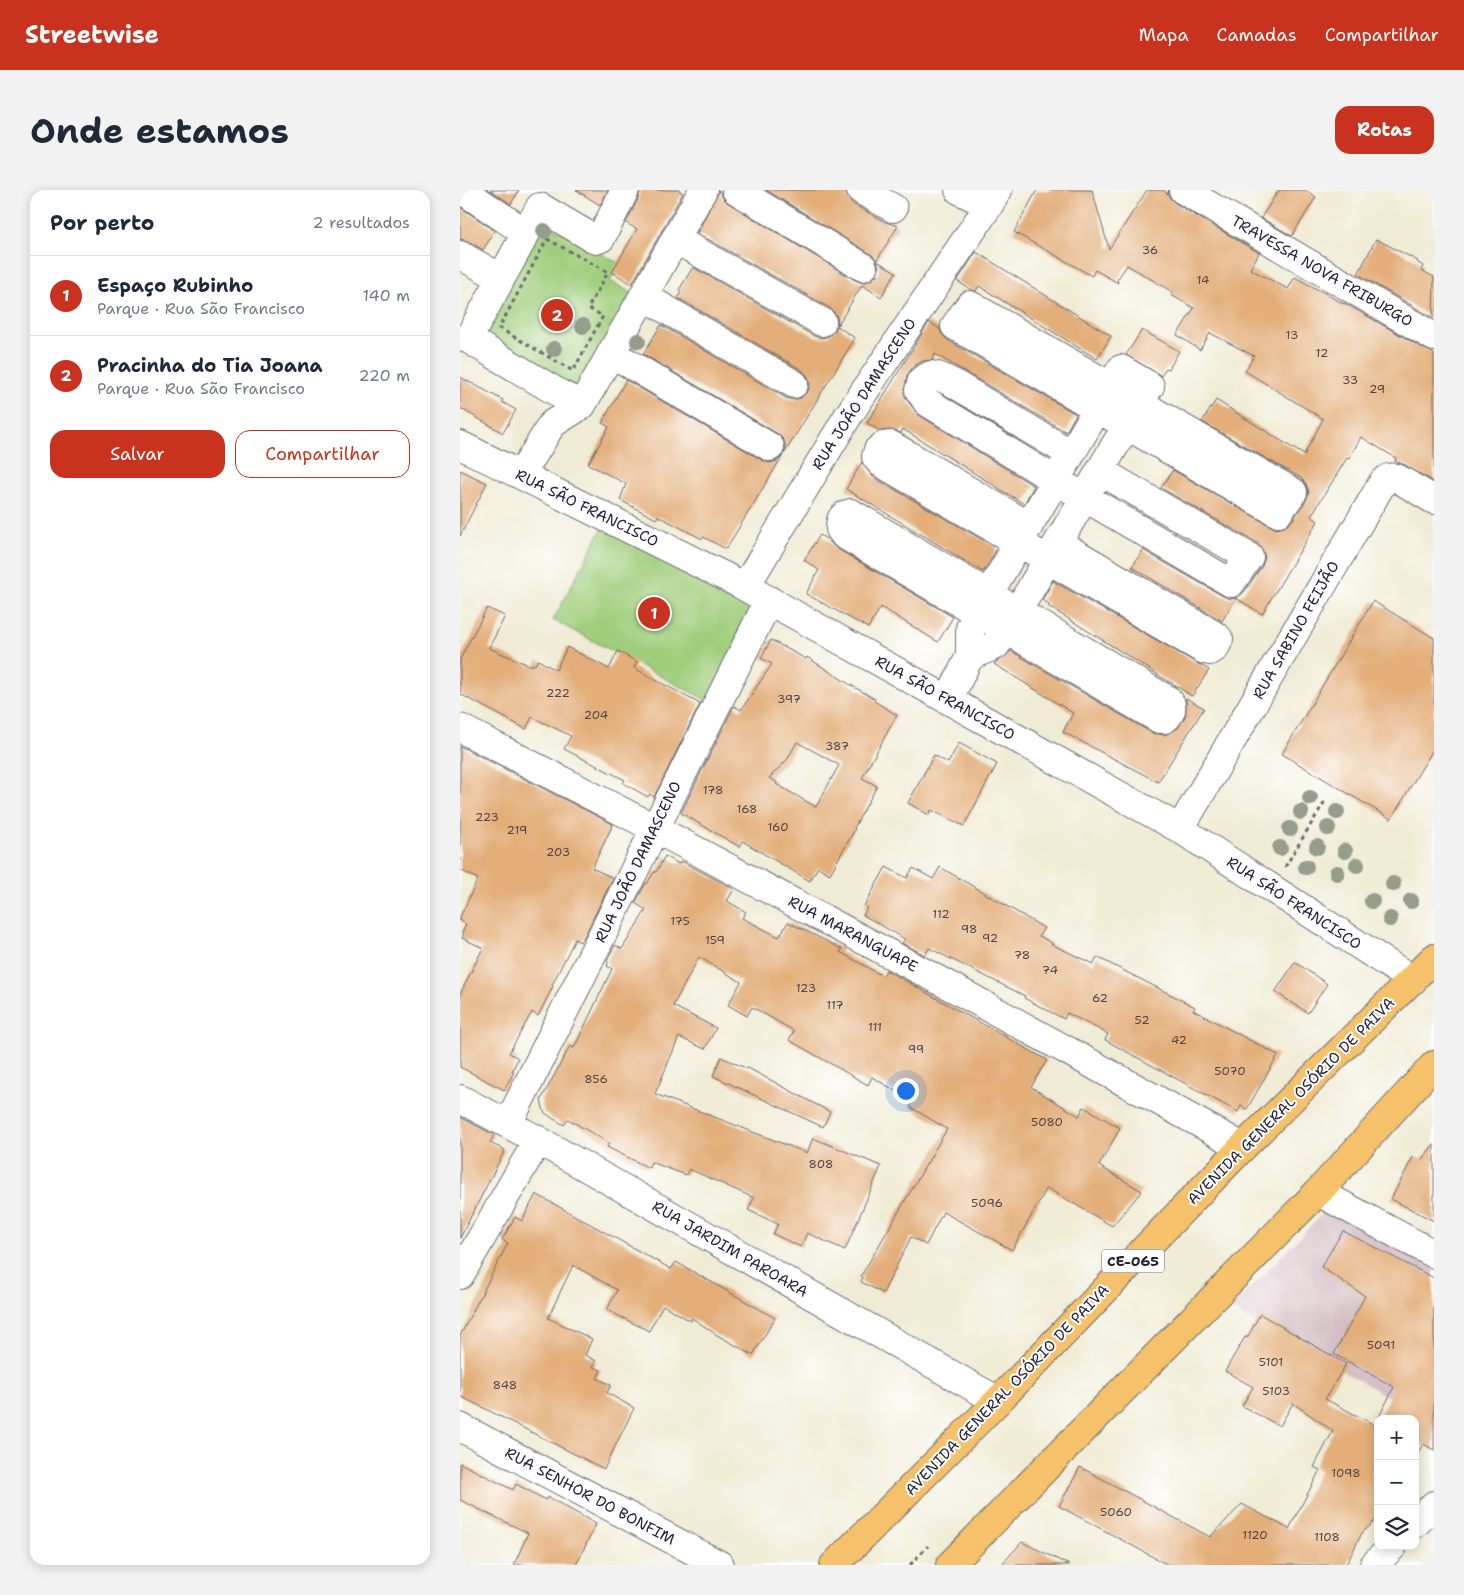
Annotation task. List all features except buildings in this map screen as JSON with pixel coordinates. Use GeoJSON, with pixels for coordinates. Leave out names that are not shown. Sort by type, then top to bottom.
{"type":"FeatureCollection","features":[{"type":"Feature","properties":{"kind":"main road","name":"AVENIDA GENERAL OSÓRIO DE PAIVA"},"geometry":{"type":"LineString","coordinates":[[834,1565],[998,1401],[1243,1147],[1434,958]]}},
{"type":"Feature","properties":{"kind":"main road"},"geometry":{"type":"LineString","coordinates":[[950,1565],[1318,1192],[1434,1065]]}},
{"type":"Feature","properties":{"kind":"street"},"geometry":{"type":"LineString","coordinates":[[462,190],[526,233]]}},
{"type":"Feature","properties":{"kind":"street"},"geometry":{"type":"LineString","coordinates":[[582,405],[468,340],[467,324],[501,278],[544,199],[596,240],[601,238],[625,190]]}},
{"type":"Feature","properties":{"kind":"street"},"geometry":{"type":"LineString","coordinates":[[522,475],[552,424],[582,405],[703,190]]}},
{"type":"Feature","properties":{"kind":"street"},"geometry":{"type":"LineString","coordinates":[[736,190],[862,267]]}},
{"type":"Feature","properties":{"kind":"street"},"geometry":{"type":"LineString","coordinates":[[861,190],[893,208]]}},
{"type":"Feature","properties":{"kind":"street"},"geometry":{"type":"LineString","coordinates":[[959,190],[993,197]]}},
{"type":"Feature","properties":{"kind":"street","name":"TRAVESSA NOVA FRIBURGO"},"geometry":{"type":"LineString","coordinates":[[1183,190],[1434,337]]}},
{"type":"Feature","properties":{"kind":"street","name":"RUA JOÃO DAMASCENO"},"geometry":{"type":"LineString","coordinates":[[745,587],[848,416],[993,197]]}},
{"type":"Feature","properties":{"kind":"street"},"geometry":{"type":"LineString","coordinates":[[675,239],[822,322]]}},
{"type":"Feature","properties":{"kind":"street"},"geometry":{"type":"LineString","coordinates":[[460,255],[501,278]]}},
{"type":"Feature","properties":{"kind":"street"},"geometry":{"type":"LineString","coordinates":[[643,296],[794,384]]}},
{"type":"Feature","properties":{"kind":"street"},"geometry":{"type":"LineString","coordinates":[[1104,398],[970,305],[955,326],[1293,492],[1278,514],[1134,415]]}},
{"type":"Feature","properties":{"kind":"street"},"geometry":{"type":"LineString","coordinates":[[611,353],[770,447]]}},
{"type":"Feature","properties":{"kind":"street"},"geometry":{"type":"LineString","coordinates":[[948,700],[970,656],[970,628],[983,603],[1121,369],[1150,386],[1013,620],[996,645],[970,656]]}},
{"type":"Feature","properties":{"kind":"street"},"geometry":{"type":"LineString","coordinates":[[1071,454],[953,383],[931,375],[922,380],[920,390],[927,402],[1085,498],[1231,583],[1249,557],[1100,471]]}},
{"type":"Feature","properties":{"kind":"street","name":"RUA SÃO FRANCISCO"},"geometry":{"type":"LineString","coordinates":[[460,445],[745,587],[1180,829],[1413,980]]}},
{"type":"Feature","properties":{"kind":"street"},"geometry":{"type":"LineString","coordinates":[[1024,534],[881,463],[876,457],[878,450],[883,446],[891,445],[1024,534],[1204,650],[1210,651],[1218,643],[1219,639],[1208,631],[1053,552]]}},
{"type":"Feature","properties":{"kind":"street","name":"RUA SABINO FEIJÃO"},"geometry":{"type":"LineString","coordinates":[[1180,829],[1383,482],[1387,478],[1397,478],[1434,500]]}},
{"type":"Feature","properties":{"kind":"street","name":"RUA JOÃO DAMASCENO"},"geometry":{"type":"LineString","coordinates":[[508,1124],[769,600]]}},
{"type":"Feature","properties":{"kind":"street"},"geometry":{"type":"LineString","coordinates":[[983,603],[1168,700],[1171,709],[1169,716],[1165,719],[1159,719],[1013,620]]}},
{"type":"Feature","properties":{"kind":"street","name":"RUA MARANGUAPE"},"geometry":{"type":"LineString","coordinates":[[460,728],[654,828],[957,990],[1243,1147]]}},
{"type":"Feature","properties":{"kind":"street","name":"RUA JARDIM PAROARA"},"geometry":{"type":"LineString","coordinates":[[460,1099],[538,1140],[998,1401]]}},
{"type":"Feature","properties":{"kind":"street"},"geometry":{"type":"LineString","coordinates":[[460,1275],[538,1140]]}},
{"type":"Feature","properties":{"kind":"street"},"geometry":{"type":"LineString","coordinates":[[1318,1192],[1434,1254]]}},
{"type":"Feature","properties":{"kind":"street","name":"RUA SENHOR DO BONFIM"},"geometry":{"type":"LineString","coordinates":[[460,1427],[720,1565]]}},
{"type":"Feature","properties":{"kind":"street"},"geometry":{"type":"LineString","coordinates":[[1419,1520],[1434,1505]]}},
{"type":"Feature","properties":{"kind":"street"},"geometry":{"type":"LineString","coordinates":[[1374,1565],[1389,1550]]}},
{"type":"Feature","properties":{"kind":"path"},"geometry":{"type":"LineString","coordinates":[[547,240],[608,272],[602,283],[588,308],[604,316],[573,371],[499,328],[547,240]]}},
{"type":"Feature","properties":{"kind":"path"},"geometry":{"type":"LineString","coordinates":[[1272,889],[1325,801]]}},
{"type":"Feature","properties":{"kind":"shaded area"},"geometry":{"type":"Polygon","coordinates":[[[1326,1210],[1434,1268],[1434,1422],[1231,1309],[1326,1210]]]}},
{"type":"Feature","properties":{"kind":"green space"},"geometry":{"type":"Polygon","coordinates":[[[543,222],[620,264],[610,281],[632,293],[577,392],[482,336],[543,222]]]}},
{"type":"Feature","properties":{"kind":"green space"},"geometry":{"type":"Polygon","coordinates":[[[604,525],[755,605],[708,701],[553,620],[604,525]]]}},
{"type":"Feature","properties":{"kind":"place","name":"Pracinha do Tia Joana"},"geometry":{"type":"Point","coordinates":[557,315]}},
{"type":"Feature","properties":{"kind":"place","name":"Espaço Rubinho"},"geometry":{"type":"Point","coordinates":[654,613]}}]}
